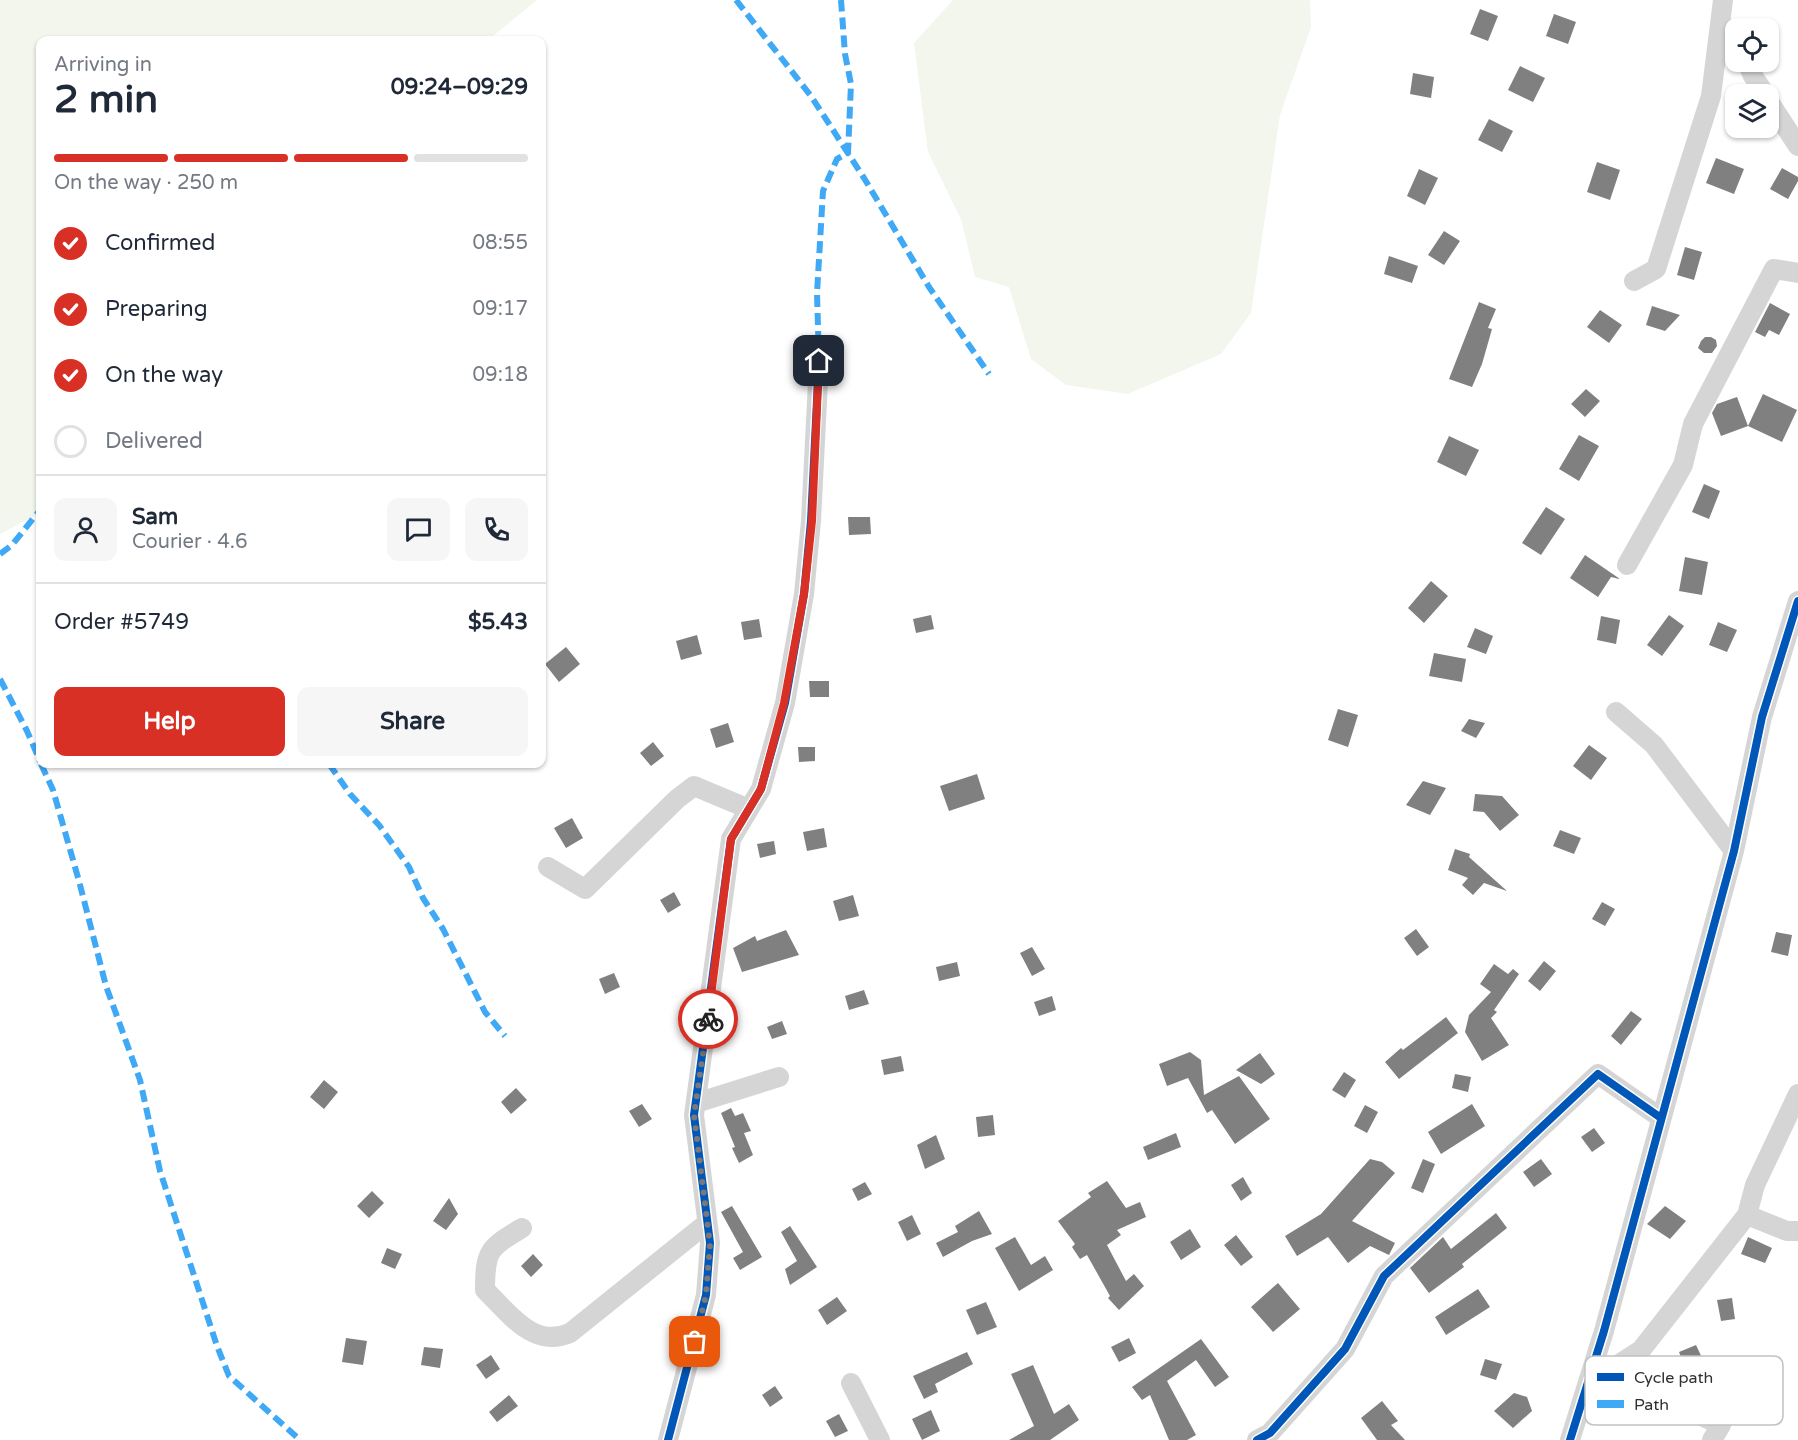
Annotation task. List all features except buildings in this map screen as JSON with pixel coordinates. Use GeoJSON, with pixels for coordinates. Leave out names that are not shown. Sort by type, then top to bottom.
{"type":"FeatureCollection","features":[{"type":"Feature","properties":{"kind":"street"},"geometry":{"type":"LineString","coordinates":[[1723,0],[1731,18]]}},
{"type":"Feature","properties":{"kind":"street"},"geometry":{"type":"LineString","coordinates":[[1634,281],[1656,269],[1711,96],[1723,0]]}},
{"type":"Feature","properties":{"kind":"street"},"geometry":{"type":"LineString","coordinates":[[1779,117],[1798,146]]}},
{"type":"Feature","properties":{"kind":"street"},"geometry":{"type":"LineString","coordinates":[[1627,565],[1683,465],[1693,424],[1774,269],[1798,273]]}},
{"type":"Feature","properties":{"kind":"street"},"geometry":{"type":"LineString","coordinates":[[668,1440],[706,1295],[710,1244],[694,1115],[731,839],[761,789],[784,703],[804,594],[812,521],[819,361]]}},
{"type":"Feature","properties":{"kind":"street"},"geometry":{"type":"LineString","coordinates":[[1596,1356],[1734,850],[1762,717],[1798,601]]}},
{"type":"Feature","properties":{"kind":"street"},"geometry":{"type":"LineString","coordinates":[[1616,712],[1654,745],[1734,850]]}},
{"type":"Feature","properties":{"kind":"street"},"geometry":{"type":"LineString","coordinates":[[548,867],[585,889],[677,799],[694,786],[706,793],[749,809]]}},
{"type":"Feature","properties":{"kind":"street"},"geometry":{"type":"LineString","coordinates":[[1257,1440],[1270,1433],[1345,1349],[1384,1276],[1598,1074],[1661,1118]]}},
{"type":"Feature","properties":{"kind":"street"},"geometry":{"type":"LineString","coordinates":[[696,1103],[779,1077]]}},
{"type":"Feature","properties":{"kind":"street"},"geometry":{"type":"LineString","coordinates":[[1631,1356],[1641,1350],[1747,1215],[1755,1185],[1798,1094]]}},
{"type":"Feature","properties":{"kind":"street"},"geometry":{"type":"LineString","coordinates":[[1747,1215],[1787,1231],[1798,1231]]}},
{"type":"Feature","properties":{"kind":"street"},"geometry":{"type":"LineString","coordinates":[[522,1228],[497,1243],[485,1263],[484,1290],[531,1334],[559,1338],[570,1333],[707,1223]]}},
{"type":"Feature","properties":{"kind":"street"},"geometry":{"type":"LineString","coordinates":[[851,1383],[880,1440]]}},
{"type":"Feature","properties":{"kind":"street"},"geometry":{"type":"LineString","coordinates":[[1570,1440],[1585,1391]]}},
{"type":"Feature","properties":{"kind":"street"},"geometry":{"type":"LineString","coordinates":[[1712,1440],[1721,1425]]}},
{"type":"Feature","properties":{"kind":"shaded area"},"geometry":{"type":"Polygon","coordinates":[[[0,0],[537,0],[493,36],[36,36],[36,515],[0,534],[0,0]]]}},
{"type":"Feature","properties":{"kind":"shaded area"},"geometry":{"type":"Polygon","coordinates":[[[953,0],[1310,0],[1311,27],[1280,115],[1251,313],[1221,354],[1128,394],[1066,385],[1031,359],[1009,287],[975,277],[961,219],[928,152],[914,43],[953,0]]]}},
{"type":"Feature","properties":{"kind":"marked path"},"geometry":{"type":"LineString","coordinates":[[736,0],[811,96],[864,178],[929,287],[989,374]]}},
{"type":"Feature","properties":{"kind":"marked path"},"geometry":{"type":"LineString","coordinates":[[819,361],[817,293],[823,191],[837,159],[848,153],[851,84],[845,54],[841,0]]}},
{"type":"Feature","properties":{"kind":"marked path"},"geometry":{"type":"LineString","coordinates":[[0,554],[12,545],[36,515]]}},
{"type":"Feature","properties":{"kind":"marked path"},"geometry":{"type":"LineString","coordinates":[[0,679],[36,752]]}},
{"type":"Feature","properties":{"kind":"marked path"},"geometry":{"type":"LineString","coordinates":[[43,768],[53,790],[106,986],[140,1080],[160,1171],[217,1346],[229,1376],[300,1440]]}},
{"type":"Feature","properties":{"kind":"marked path"},"geometry":{"type":"LineString","coordinates":[[332,768],[350,794],[379,825],[409,867],[423,898],[443,929],[485,1012],[505,1036]]}},
{"type":"Feature","properties":{"kind":"cycle path"},"geometry":{"type":"LineString","coordinates":[[668,1440],[706,1295],[710,1243],[694,1115],[731,839],[761,789],[785,703],[804,594],[811,521],[819,361]]}},
{"type":"Feature","properties":{"kind":"cycle path"},"geometry":{"type":"LineString","coordinates":[[1596,1356],[1734,851],[1762,717],[1798,601]]}},
{"type":"Feature","properties":{"kind":"cycle path"},"geometry":{"type":"LineString","coordinates":[[1257,1440],[1270,1433],[1345,1349],[1384,1276],[1598,1074],[1661,1118]]}},
{"type":"Feature","properties":{"kind":"cycle path"},"geometry":{"type":"LineString","coordinates":[[1570,1440],[1585,1392]]}},
{"type":"Feature","properties":{"kind":"way so far"},"geometry":{"type":"LineString","coordinates":[[695,1342],[706,1295],[710,1244],[694,1115],[708,1019]]}},
{"type":"Feature","properties":{"kind":"route"},"geometry":{"type":"LineString","coordinates":[[708,1019],[731,839],[761,789],[784,703],[804,594],[812,521],[819,361]]}}]}
